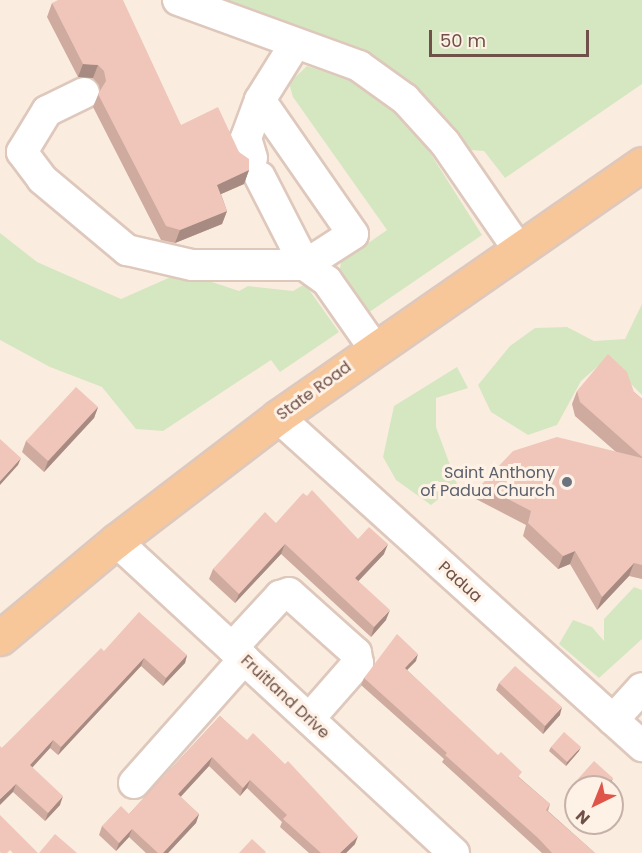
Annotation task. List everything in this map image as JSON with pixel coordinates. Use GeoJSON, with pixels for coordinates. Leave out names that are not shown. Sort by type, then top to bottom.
{"type":"FeatureCollection","features":[{"type":"Feature","properties":{"kind":"main road","name":"State Road"},"geometry":{"type":"LineString","coordinates":[[0,638],[116,541],[278,417],[374,348],[642,164]]}},
{"type":"Feature","properties":{"kind":"street"},"geometry":{"type":"LineString","coordinates":[[178,0],[359,66],[405,99],[446,143],[518,249]]}},
{"type":"Feature","properties":{"kind":"street"},"geometry":{"type":"LineString","coordinates":[[295,44],[260,100],[246,138],[256,167],[305,265],[327,281],[374,348]]}},
{"type":"Feature","properties":{"kind":"street"},"geometry":{"type":"LineString","coordinates":[[84,93],[47,111],[22,152],[42,179],[127,250],[192,265],[305,265],[353,234],[260,100]]}},
{"type":"Feature","properties":{"kind":"street","name":"Padua"},"geometry":{"type":"LineString","coordinates":[[278,417],[642,746]]}},
{"type":"Feature","properties":{"kind":"street","name":"Fruitland Drive"},"geometry":{"type":"LineString","coordinates":[[116,541],[454,853]]}},
{"type":"Feature","properties":{"kind":"street"},"geometry":{"type":"LineString","coordinates":[[134,783],[238,654],[280,596],[289,592],[356,653],[358,663],[309,719]]}},
{"type":"Feature","properties":{"kind":"street"},"geometry":{"type":"LineString","coordinates":[[613,720],[642,688]]}},
{"type":"Feature","properties":{"kind":"green space"},"geometry":{"type":"Polygon","coordinates":[[[207,0],[642,0],[642,84],[505,178],[484,151],[458,149],[413,93],[207,0]]]}},
{"type":"Feature","properties":{"kind":"green space"},"geometry":{"type":"Polygon","coordinates":[[[307,66],[357,82],[408,118],[482,235],[365,315],[339,276],[341,262],[387,230],[293,97],[289,83],[307,66]]]}},
{"type":"Feature","properties":{"kind":"green space"},"geometry":{"type":"Polygon","coordinates":[[[0,233],[37,262],[121,299],[182,272],[239,291],[248,286],[293,291],[305,284],[339,332],[280,372],[271,360],[163,431],[136,429],[102,387],[50,367],[0,340],[0,233]]]}},
{"type":"Feature","properties":{"kind":"green space"},"geometry":{"type":"Polygon","coordinates":[[[642,304],[642,395],[606,359],[581,381],[557,425],[528,435],[491,412],[478,385],[510,346],[535,328],[567,327],[594,341],[625,339],[642,304]]]}},
{"type":"Feature","properties":{"kind":"green space"},"geometry":{"type":"Polygon","coordinates":[[[457,367],[468,388],[436,398],[436,427],[457,484],[431,505],[396,480],[383,457],[394,406],[457,367]]]}},
{"type":"Feature","properties":{"kind":"green space"},"geometry":{"type":"Polygon","coordinates":[[[634,587],[642,590],[642,639],[599,678],[559,644],[573,620],[592,627],[604,641],[604,619],[634,587]]]}},
{"type":"Feature","properties":{"kind":"building"},"geometry":{"type":"Polygon","coordinates":[[[58,0],[123,0],[181,125],[218,107],[239,152],[249,159],[249,170],[217,185],[227,211],[180,230],[166,226],[98,94],[106,81],[104,71],[98,65],[83,64],[52,3],[58,0]]]}},
{"type":"Feature","properties":{"kind":"building"},"geometry":{"type":"Polygon","coordinates":[[[608,354],[627,372],[634,392],[642,399],[642,457],[580,402],[577,391],[608,354]]]}},
{"type":"Feature","properties":{"kind":"building"},"geometry":{"type":"Polygon","coordinates":[[[76,387],[98,407],[48,461],[26,441],[76,387]]]}},
{"type":"Feature","properties":{"kind":"building","name":"Saint Anthony of Padua Church"},"geometry":{"type":"Polygon","coordinates":[[[557,437],[642,458],[642,565],[634,563],[602,597],[575,551],[563,556],[528,523],[531,511],[481,485],[513,451],[557,437]]]}},
{"type":"Feature","properties":{"kind":"building"},"geometry":{"type":"Polygon","coordinates":[[[0,439],[21,458],[0,481],[0,439]]]}},
{"type":"Feature","properties":{"kind":"building"},"geometry":{"type":"Polygon","coordinates":[[[312,490],[358,539],[369,527],[388,544],[355,578],[390,610],[374,627],[285,544],[239,594],[213,569],[265,512],[276,523],[303,493],[307,496],[312,490]]]}},
{"type":"Feature","properties":{"kind":"building"},"geometry":{"type":"Polygon","coordinates":[[[139,612],[187,655],[166,678],[144,658],[61,747],[53,740],[30,765],[63,796],[48,813],[16,784],[0,799],[0,746],[2,748],[101,648],[104,651],[139,612]]]}},
{"type":"Feature","properties":{"kind":"building"},"geometry":{"type":"Polygon","coordinates":[[[397,634],[418,654],[405,668],[498,755],[501,752],[522,772],[518,777],[550,804],[546,810],[564,826],[564,835],[574,835],[595,853],[552,853],[364,678],[397,634]]]}},
{"type":"Feature","properties":{"kind":"building"},"geometry":{"type":"Polygon","coordinates":[[[515,666],[562,707],[545,726],[499,683],[515,666]]]}},
{"type":"Feature","properties":{"kind":"building"},"geometry":{"type":"Polygon","coordinates":[[[220,716],[247,740],[253,733],[285,764],[288,761],[358,836],[340,853],[321,853],[283,819],[287,815],[250,780],[243,788],[212,757],[178,794],[199,814],[163,853],[158,853],[132,829],[119,843],[102,826],[121,806],[129,814],[220,716]]]}},
{"type":"Feature","properties":{"kind":"building"},"geometry":{"type":"Polygon","coordinates":[[[564,732],[581,747],[567,762],[551,747],[564,732]]]}},
{"type":"Feature","properties":{"kind":"building"},"geometry":{"type":"Polygon","coordinates":[[[594,761],[610,775],[581,775],[594,761]]]}},
{"type":"Feature","properties":{"kind":"building"},"geometry":{"type":"Polygon","coordinates":[[[0,815],[38,853],[13,853],[10,850],[7,853],[0,852],[0,815]]]}},
{"type":"Feature","properties":{"kind":"building"},"geometry":{"type":"Polygon","coordinates":[[[55,834],[77,853],[39,853],[55,834]]]}},
{"type":"Feature","properties":{"kind":"building"},"geometry":{"type":"Polygon","coordinates":[[[252,839],[266,852],[239,853],[252,839]]]}},
{"type":"Feature","properties":{"kind":"place","name":"Saint Anthony of Padua Church"},"geometry":{"type":"Point","coordinates":[567,482]}}]}
